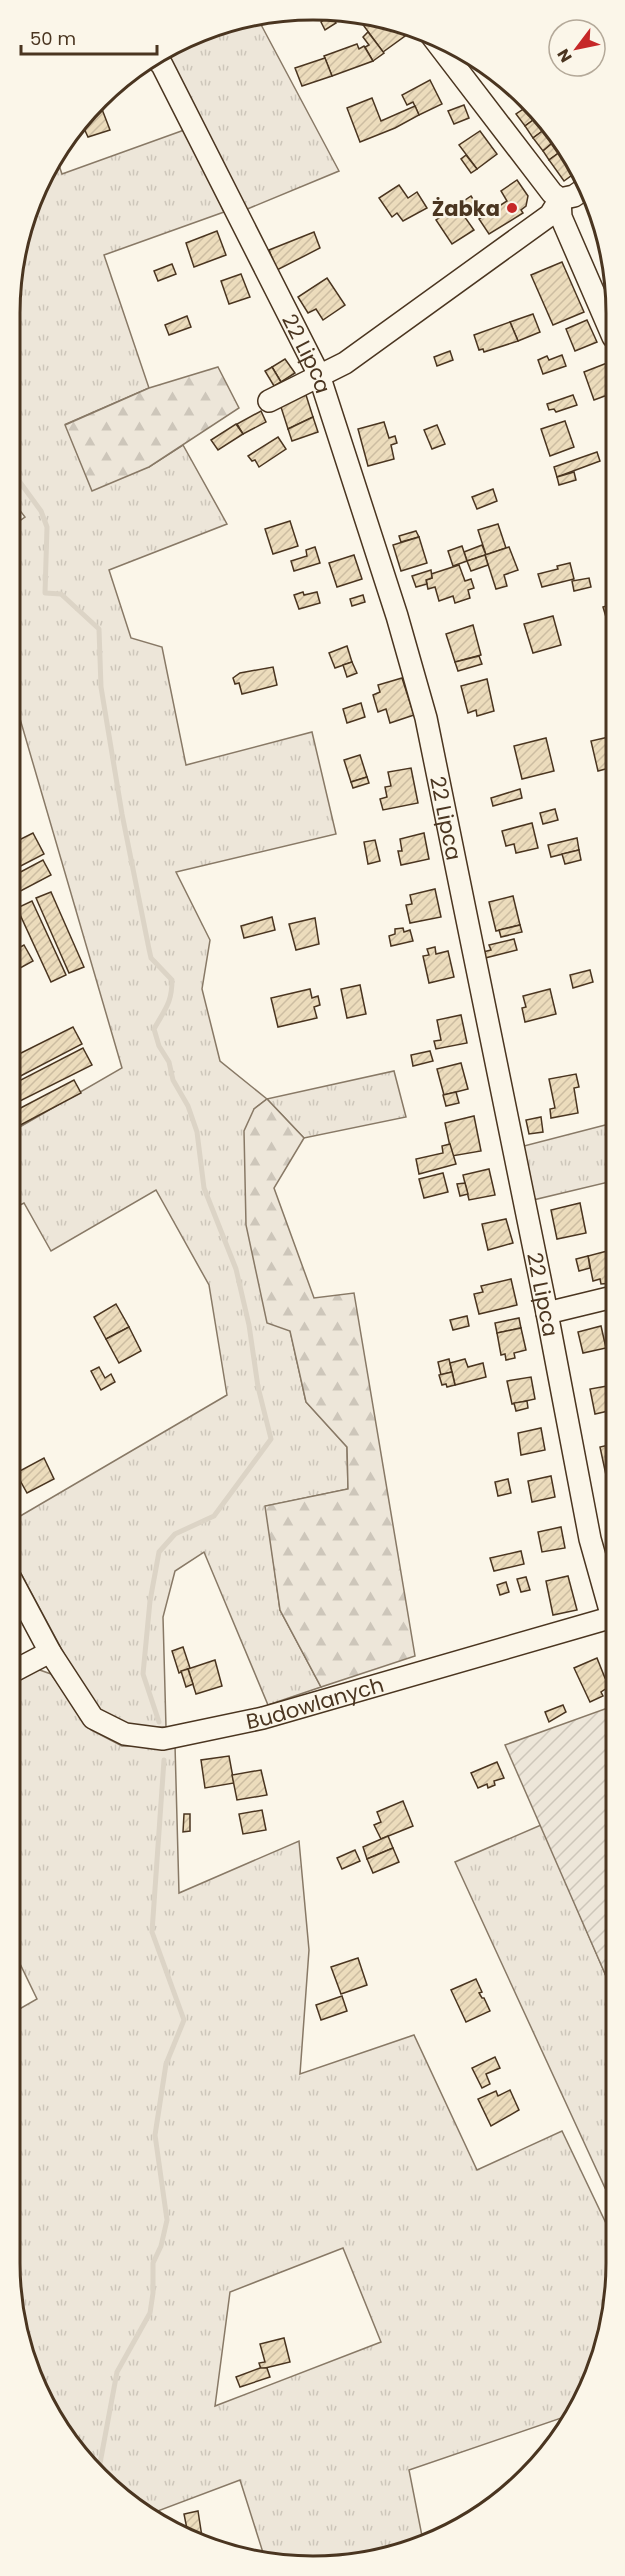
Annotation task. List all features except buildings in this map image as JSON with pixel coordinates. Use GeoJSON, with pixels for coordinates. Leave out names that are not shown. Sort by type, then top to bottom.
{"type":"FeatureCollection","features":[{"type":"Feature","properties":{"kind":"street"},"geometry":{"type":"LineString","coordinates":[[442,50],[552,193],[560,199],[561,217],[606,319]]}},
{"type":"Feature","properties":{"kind":"street","name":"22 Lipca"},"geometry":{"type":"LineString","coordinates":[[160,63],[319,375],[397,616],[426,718],[547,1314],[590,1539],[606,1594]]}},
{"type":"Feature","properties":{"kind":"street"},"geometry":{"type":"LineString","coordinates":[[269,400],[345,363],[550,215],[560,199],[579,192]]}},
{"type":"Feature","properties":{"kind":"street"},"geometry":{"type":"LineString","coordinates":[[547,1314],[606,1299]]}},
{"type":"Feature","properties":{"kind":"street","name":"Budowlanych"},"geometry":{"type":"LineString","coordinates":[[20,1596],[50,1652],[93,1718],[125,1734],[163,1739],[263,1718],[606,1620]]}},
{"type":"Feature","properties":{"kind":"street"},"geometry":{"type":"LineString","coordinates":[[20,1668],[50,1652]]}},
{"type":"Feature","properties":{"kind":"green space"},"geometry":{"type":"Polygon","coordinates":[[[261,24],[339,171],[245,210],[167,58],[218,35],[261,24]]]}},
{"type":"Feature","properties":{"kind":"green space"},"geometry":{"type":"Polygon","coordinates":[[[187,129],[224,212],[104,255],[149,388],[66,424],[149,467],[183,445],[227,524],[109,570],[131,638],[162,647],[186,765],[312,732],[336,834],[176,872],[210,940],[202,989],[220,1061],[267,1099],[254,1109],[290,1330],[306,1402],[347,1447],[348,1489],[266,1506],[280,1610],[321,1687],[268,1705],[204,1552],[175,1571],[163,1617],[166,1727],[135,1728],[102,1712],[75,1674],[20,1572],[20,1516],[227,1395],[209,1285],[156,1190],[51,1251],[24,1203],[20,1205],[20,1127],[122,1068],[20,719],[20,521],[25,517],[20,511],[20,293],[25,255],[35,218],[59,166],[62,174],[187,129]]]}},
{"type":"Feature","properties":{"kind":"green space"},"geometry":{"type":"Polygon","coordinates":[[[218,367],[239,408],[149,467],[92,491],[65,425],[149,388],[218,367]]]}},
{"type":"Feature","properties":{"kind":"green space"},"geometry":{"type":"Polygon","coordinates":[[[394,1071],[406,1117],[304,1138],[267,1099],[394,1071]]]}},
{"type":"Feature","properties":{"kind":"green space"},"geometry":{"type":"Polygon","coordinates":[[[267,1099],[304,1138],[274,1188],[314,1298],[354,1293],[415,1656],[321,1687],[280,1610],[265,1506],[348,1489],[347,1447],[306,1402],[290,1331],[267,1323],[246,1225],[244,1131],[254,1109],[267,1099]]]}},
{"type":"Feature","properties":{"kind":"green space"},"geometry":{"type":"Polygon","coordinates":[[[606,1125],[606,1183],[533,1200],[520,1147],[606,1125]]]}},
{"type":"Feature","properties":{"kind":"green space"},"geometry":{"type":"Polygon","coordinates":[[[34,1668],[51,1674],[91,1730],[122,1746],[175,1745],[179,1893],[299,1841],[309,1950],[300,2074],[414,2035],[477,2170],[562,2131],[606,2223],[606,2264],[603,2302],[596,2339],[583,2376],[561,2418],[409,2470],[422,2535],[388,2547],[351,2554],[293,2556],[263,2552],[240,2480],[157,2511],[119,2484],[92,2457],[59,2410],[35,2358],[25,2321],[20,2283],[20,2009],[37,1999],[20,1964],[20,1675],[34,1668]],[[343,2248],[230,2292],[215,2406],[381,2342],[343,2248]]]}},
{"type":"Feature","properties":{"kind":"green space"},"geometry":{"type":"Polygon","coordinates":[[[606,1709],[606,1976],[505,1745],[606,1709]]]}},
{"type":"Feature","properties":{"kind":"green space"},"geometry":{"type":"Polygon","coordinates":[[[541,1825],[606,1976],[605,2188],[455,1862],[541,1825]]]}},
{"type":"Feature","properties":{"kind":"waterway"},"geometry":{"type":"LineString","coordinates":[[20,482],[41,511],[47,527],[45,593],[61,594],[99,629],[101,687],[122,814],[149,949],[151,958],[172,980],[165,1011],[154,1029],[159,1046],[169,1062],[173,1080],[188,1106],[197,1132],[204,1188],[236,1269],[249,1325],[258,1387],[271,1439],[214,1516],[175,1534],[159,1552],[150,1601],[143,1674],[159,1722]]}},
{"type":"Feature","properties":{"kind":"waterway"},"geometry":{"type":"LineString","coordinates":[[100,2465],[117,2372],[150,2313],[153,2263],[161,2246],[167,2220],[155,2135],[166,2064],[184,2020],[152,1932],[164,1760]]}},
{"type":"Feature","properties":{"kind":"place","name":"Żabka"},"geometry":{"type":"Point","coordinates":[512,208]}}]}
